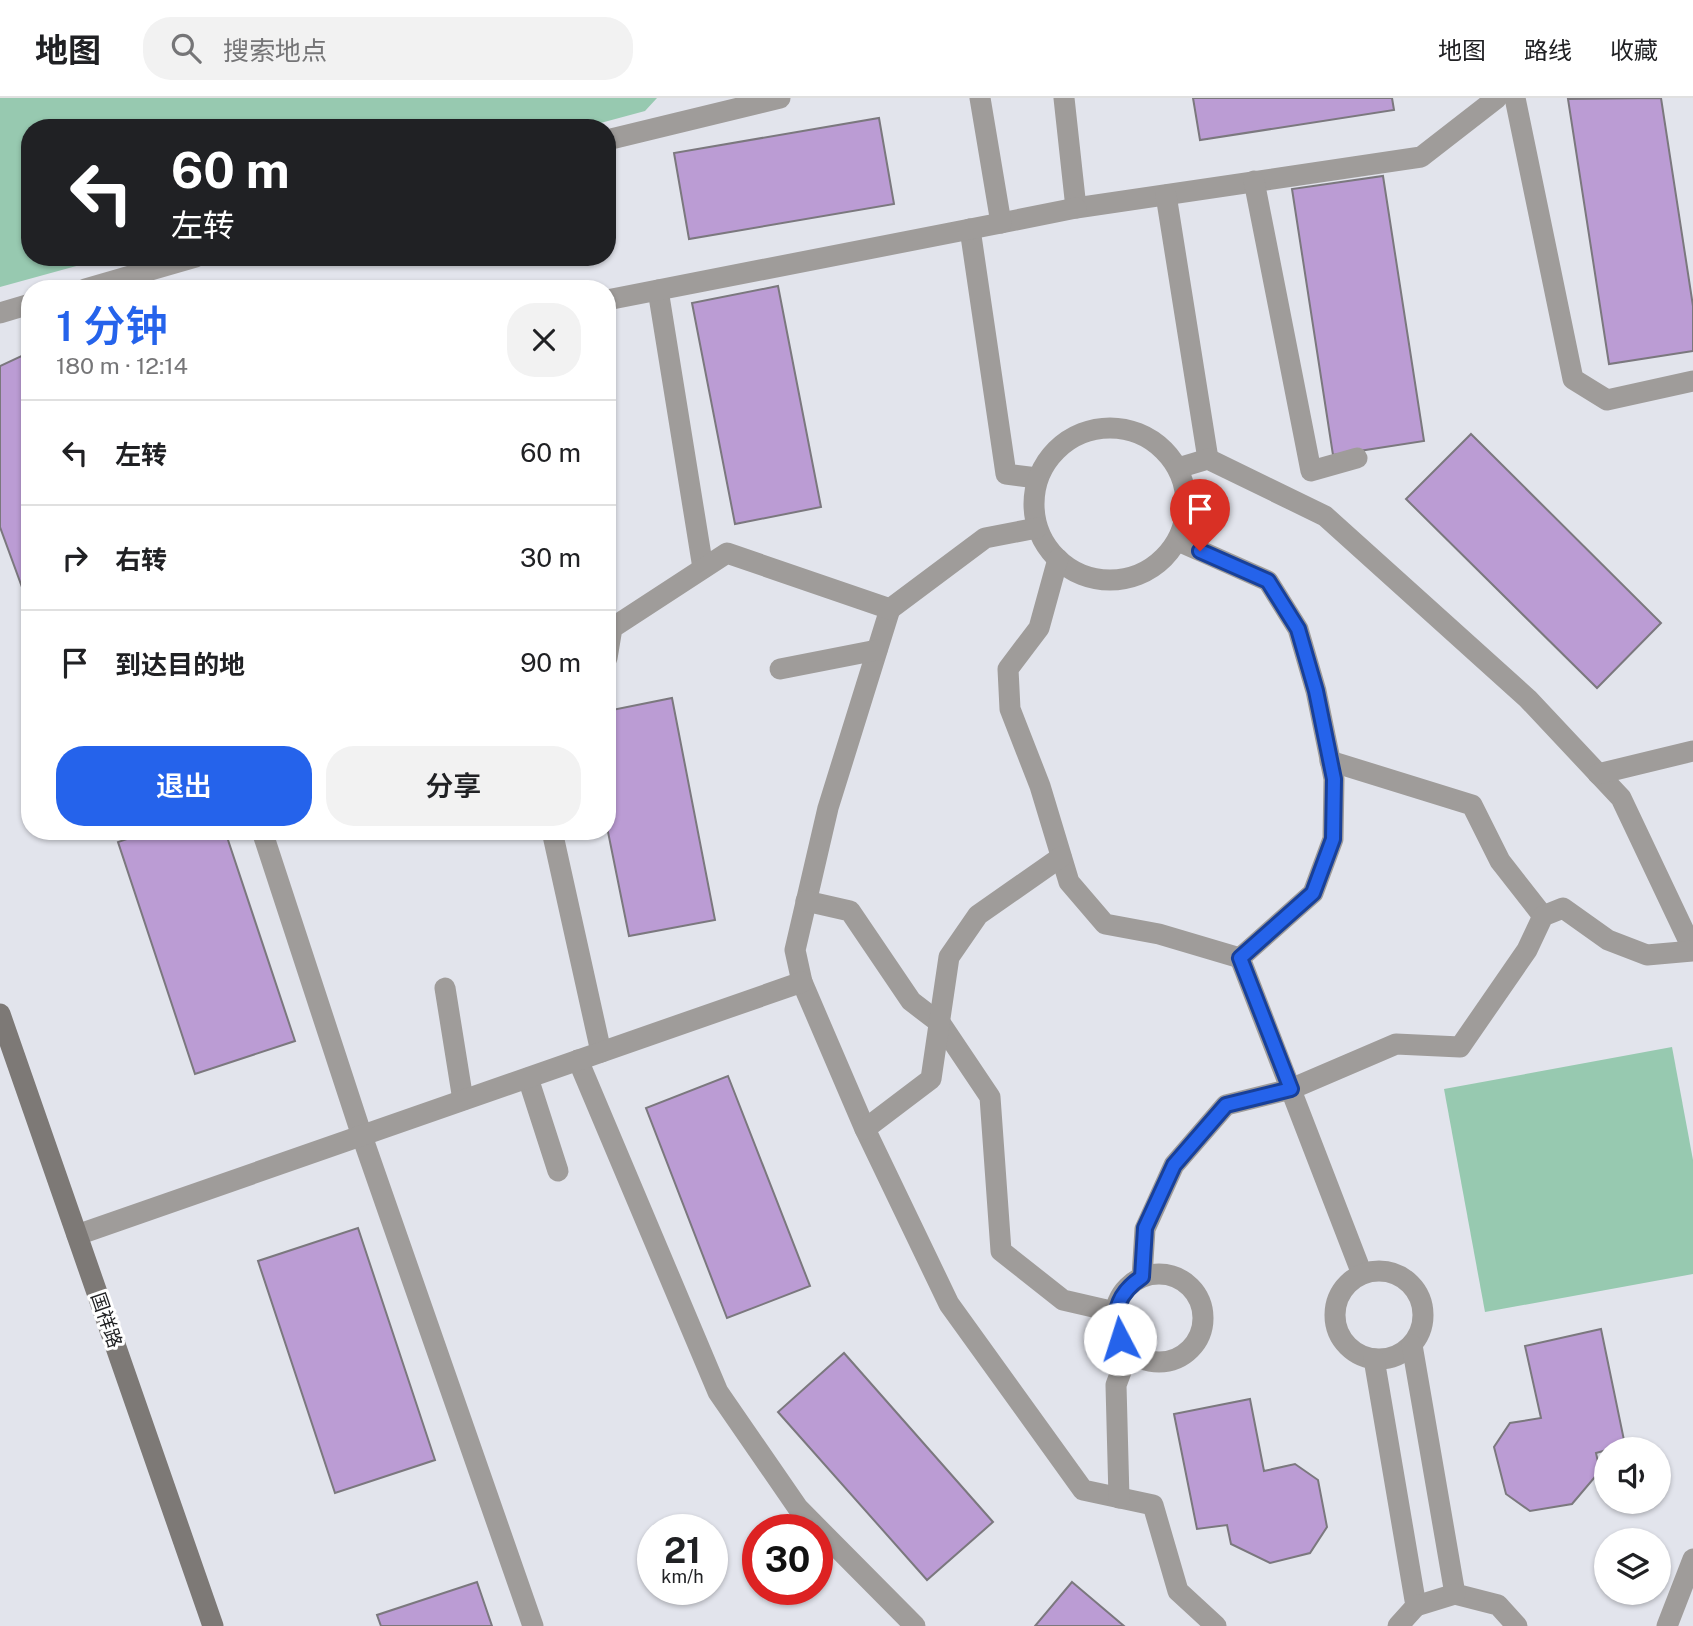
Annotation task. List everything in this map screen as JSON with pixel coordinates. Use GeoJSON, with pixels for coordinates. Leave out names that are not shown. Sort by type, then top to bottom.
{"type":"FeatureCollection","features":[{"type":"Feature","properties":{"kind":"street"},"geometry":{"type":"LineString","coordinates":[[616,139],[780,98]]}},
{"type":"Feature","properties":{"kind":"street"},"geometry":{"type":"LineString","coordinates":[[980,98],[1002,223]]}},
{"type":"Feature","properties":{"kind":"street"},"geometry":{"type":"LineString","coordinates":[[1064,98],[1076,208]]}},
{"type":"Feature","properties":{"kind":"street"},"geometry":{"type":"LineString","coordinates":[[616,298],[1076,208],[1421,157],[1497,98]]}},
{"type":"Feature","properties":{"kind":"street"},"geometry":{"type":"LineString","coordinates":[[1515,98],[1573,379],[1607,400],[1693,381]]}},
{"type":"Feature","properties":{"kind":"street"},"geometry":{"type":"LineString","coordinates":[[1254,181],[1311,471],[1357,458]]}},
{"type":"Feature","properties":{"kind":"street"},"geometry":{"type":"LineString","coordinates":[[1166,195],[1208,458]]}},
{"type":"Feature","properties":{"kind":"street"},"geometry":{"type":"LineString","coordinates":[[970,229],[1006,474],[1037,478]]}},
{"type":"Feature","properties":{"kind":"street"},"geometry":{"type":"LineString","coordinates":[[116,280],[165,266]]}},
{"type":"Feature","properties":{"kind":"street"},"geometry":{"type":"LineString","coordinates":[[657,290],[703,568]]}},
{"type":"Feature","properties":{"kind":"street"},"geometry":{"type":"LineString","coordinates":[[0,313],[21,307]]}},
{"type":"Feature","properties":{"kind":"street"},"geometry":{"type":"LineString","coordinates":[[1117,427],[1141,433],[1163,447],[1178,468],[1186,492],[1186,517],[1178,541],[1162,561],[1140,575],[1116,581],[1091,578],[1068,568],[1049,550],[1037,528],[1033,503],[1037,478],[1049,456],[1068,439],[1091,429],[1117,427]]}},
{"type":"Feature","properties":{"kind":"street"},"geometry":{"type":"LineString","coordinates":[[1142,1277],[1145,1228],[1174,1165],[1226,1105],[1291,1089],[1396,1044],[1460,1047],[1527,950],[1543,916],[1563,908],[1608,940],[1647,956],[1693,950],[1686,920],[1621,798],[1528,699],[1325,516],[1208,458],[1178,468]]}},
{"type":"Feature","properties":{"kind":"street"},"geometry":{"type":"LineString","coordinates":[[1037,528],[985,538],[890,609],[828,808],[795,950],[802,982],[865,1129],[949,1304],[1083,1490],[1153,1505],[1178,1591],[1216,1626]]}},
{"type":"Feature","properties":{"kind":"street"},"geometry":{"type":"LineString","coordinates":[[1178,541],[1268,581],[1298,629],[1316,691],[1334,779],[1333,839],[1313,893],[1240,958]]}},
{"type":"Feature","properties":{"kind":"street"},"geometry":{"type":"LineString","coordinates":[[616,625],[727,553],[890,609]]}},
{"type":"Feature","properties":{"kind":"street"},"geometry":{"type":"LineString","coordinates":[[1058,559],[1039,628],[1008,669],[1010,709],[1041,786],[1069,882],[1105,924],[1159,934],[1240,958]]}},
{"type":"Feature","properties":{"kind":"street"},"geometry":{"type":"LineString","coordinates":[[780,670],[877,650]]}},
{"type":"Feature","properties":{"kind":"street"},"geometry":{"type":"LineString","coordinates":[[1598,774],[1693,751]]}},
{"type":"Feature","properties":{"kind":"street"},"geometry":{"type":"LineString","coordinates":[[1330,761],[1472,805],[1500,861],[1543,916]]}},
{"type":"Feature","properties":{"kind":"street"},"geometry":{"type":"LineString","coordinates":[[265,840],[362,1136],[533,1626]]}},
{"type":"Feature","properties":{"kind":"street"},"geometry":{"type":"LineString","coordinates":[[554,840],[601,1052]]}},
{"type":"Feature","properties":{"kind":"street"},"geometry":{"type":"LineString","coordinates":[[865,1129],[931,1079],[949,957],[978,915],[1062,857]]}},
{"type":"Feature","properties":{"kind":"street"},"geometry":{"type":"LineString","coordinates":[[806,901],[850,911],[911,1000],[941,1024],[990,1097],[1001,1251],[1063,1300],[1115,1312]]}},
{"type":"Feature","properties":{"kind":"street"},"geometry":{"type":"LineString","coordinates":[[1240,958],[1362,1274]]}},
{"type":"Feature","properties":{"kind":"street"},"geometry":{"type":"LineString","coordinates":[[77,1235],[802,982]]}},
{"type":"Feature","properties":{"kind":"street"},"geometry":{"type":"LineString","coordinates":[[445,988],[463,1100]]}},
{"type":"Feature","properties":{"kind":"street","name":"国祥路"},"geometry":{"type":"LineString","coordinates":[[0,1014],[213,1626]]}},
{"type":"Feature","properties":{"kind":"street"},"geometry":{"type":"LineString","coordinates":[[578,1060],[718,1392],[798,1508],[915,1626]]}},
{"type":"Feature","properties":{"kind":"street"},"geometry":{"type":"LineString","coordinates":[[528,1078],[558,1171]]}},
{"type":"Feature","properties":{"kind":"street"},"geometry":{"type":"LineString","coordinates":[[1377,1271],[1392,1273],[1406,1280],[1416,1291],[1422,1305],[1420,1334],[1412,1345],[1394,1356],[1374,1359],[1349,1347],[1336,1323],[1335,1309],[1340,1295],[1349,1282],[1362,1274],[1377,1271]]}},
{"type":"Feature","properties":{"kind":"street"},"geometry":{"type":"LineString","coordinates":[[1172,1275],[1196,1294],[1202,1308],[1203,1323],[1192,1348],[1168,1362],[1140,1358],[1129,1350],[1120,1339],[1115,1312],[1129,1285],[1142,1277],[1172,1275]]}},
{"type":"Feature","properties":{"kind":"street"},"geometry":{"type":"LineString","coordinates":[[1412,1345],[1455,1594]]}},
{"type":"Feature","properties":{"kind":"street"},"geometry":{"type":"LineString","coordinates":[[1119,1497],[1116,1385],[1129,1350]]}},
{"type":"Feature","properties":{"kind":"street"},"geometry":{"type":"LineString","coordinates":[[1374,1359],[1416,1606]]}},
{"type":"Feature","properties":{"kind":"street"},"geometry":{"type":"LineString","coordinates":[[1667,1626],[1693,1559]]}},
{"type":"Feature","properties":{"kind":"street"},"geometry":{"type":"LineString","coordinates":[[1398,1626],[1416,1606],[1455,1594],[1498,1605],[1517,1626]]}},
{"type":"Feature","properties":{"kind":"green space"},"geometry":{"type":"Polygon","coordinates":[[[0,98],[657,98],[645,111],[615,119],[21,119],[21,266],[76,266],[0,287],[0,98]]]}},
{"type":"Feature","properties":{"kind":"green space"},"geometry":{"type":"Polygon","coordinates":[[[1672,1047],[1693,1160],[1693,1274],[1485,1312],[1444,1089],[1672,1047]]]}},
{"type":"Feature","properties":{"kind":"building"},"geometry":{"type":"Polygon","coordinates":[[[1193,98],[1392,98],[1394,110],[1200,140],[1193,98]]]}},
{"type":"Feature","properties":{"kind":"building"},"geometry":{"type":"Polygon","coordinates":[[[1661,98],[1693,306],[1693,351],[1609,364],[1568,99],[1661,98]]]}},
{"type":"Feature","properties":{"kind":"building"},"geometry":{"type":"Polygon","coordinates":[[[879,118],[894,204],[689,239],[674,153],[879,118]]]}},
{"type":"Feature","properties":{"kind":"building"},"geometry":{"type":"Polygon","coordinates":[[[1383,176],[1424,441],[1333,455],[1292,189],[1383,176]]]}},
{"type":"Feature","properties":{"kind":"building"},"geometry":{"type":"Polygon","coordinates":[[[778,286],[821,507],[735,524],[692,303],[778,286]]]}},
{"type":"Feature","properties":{"kind":"building"},"geometry":{"type":"Polygon","coordinates":[[[21,356],[21,584],[0,527],[0,366],[21,356]]]}},
{"type":"Feature","properties":{"kind":"building"},"geometry":{"type":"Polygon","coordinates":[[[1471,434],[1661,623],[1597,688],[1406,499],[1471,434]]]}},
{"type":"Feature","properties":{"kind":"building"},"geometry":{"type":"Polygon","coordinates":[[[672,698],[715,920],[629,936],[610,840],[616,840],[616,709],[672,698]]]}},
{"type":"Feature","properties":{"kind":"building"},"geometry":{"type":"Polygon","coordinates":[[[228,840],[295,1041],[195,1074],[118,842],[228,840]]]}},
{"type":"Feature","properties":{"kind":"building"},"geometry":{"type":"Polygon","coordinates":[[[728,1076],[810,1286],[727,1318],[646,1108],[728,1076]]]}},
{"type":"Feature","properties":{"kind":"building"},"geometry":{"type":"Polygon","coordinates":[[[358,1228],[435,1460],[335,1493],[258,1261],[358,1228]]]}},
{"type":"Feature","properties":{"kind":"building"},"geometry":{"type":"Polygon","coordinates":[[[1601,1329],[1623,1437],[1594,1437],[1594,1478],[1572,1504],[1530,1511],[1506,1494],[1494,1447],[1510,1423],[1541,1418],[1525,1346],[1601,1329]]]}},
{"type":"Feature","properties":{"kind":"building"},"geometry":{"type":"Polygon","coordinates":[[[844,1353],[993,1522],[927,1580],[778,1412],[844,1353]]]}},
{"type":"Feature","properties":{"kind":"building"},"geometry":{"type":"Polygon","coordinates":[[[1250,1399],[1264,1471],[1295,1464],[1318,1480],[1327,1527],[1310,1553],[1270,1563],[1231,1544],[1227,1525],[1197,1529],[1174,1414],[1250,1399]]]}},
{"type":"Feature","properties":{"kind":"building"},"geometry":{"type":"Polygon","coordinates":[[[477,1582],[492,1626],[381,1626],[377,1615],[477,1582]]]}},
{"type":"Feature","properties":{"kind":"building"},"geometry":{"type":"Polygon","coordinates":[[[1072,1582],[1124,1626],[1035,1626],[1072,1582]]]}},
{"type":"Feature","properties":{"kind":"route"},"geometry":{"type":"LineString","coordinates":[[1120,1339],[1115,1312],[1129,1285],[1142,1277],[1145,1228],[1174,1165],[1226,1105],[1291,1089],[1240,958],[1313,893],[1333,839],[1334,779],[1316,691],[1298,629],[1268,581],[1200,551]]}}]}
